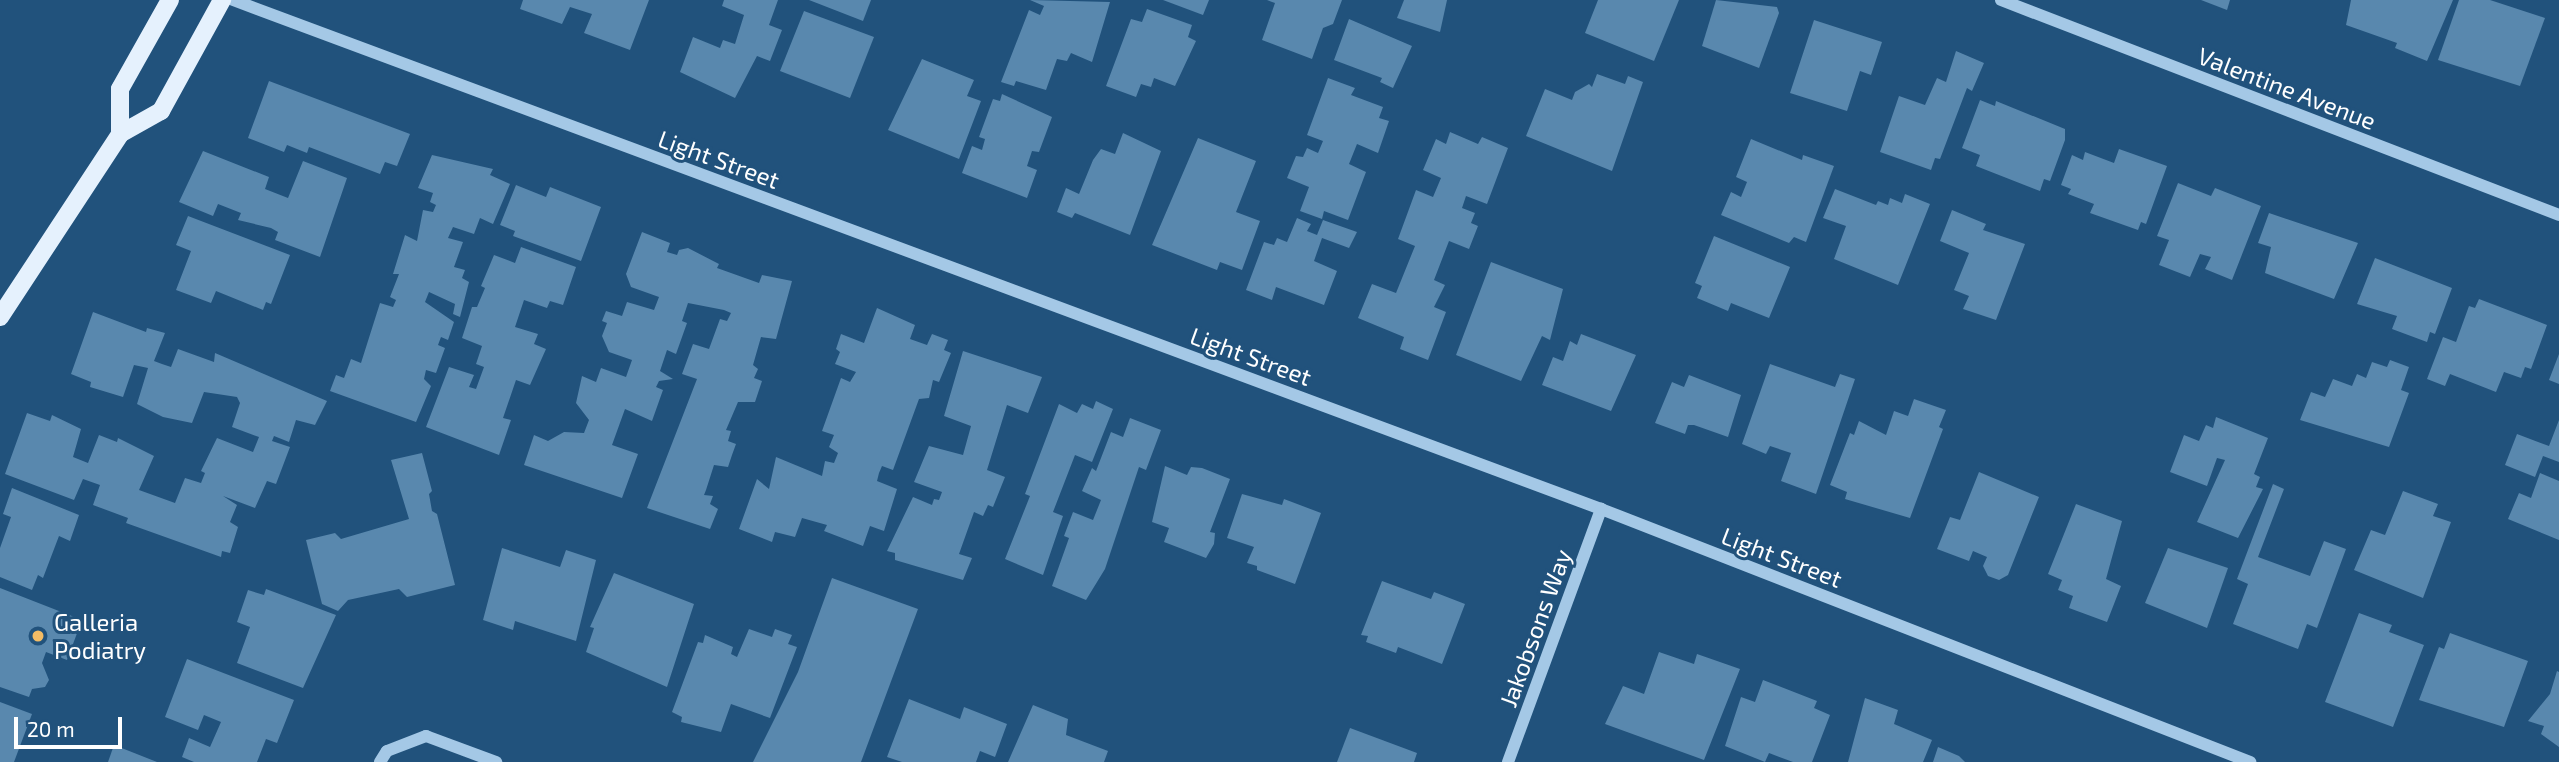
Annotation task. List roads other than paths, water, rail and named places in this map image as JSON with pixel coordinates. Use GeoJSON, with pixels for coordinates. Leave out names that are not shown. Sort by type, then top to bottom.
{"type":"FeatureCollection","features":[{"type":"Feature","properties":{"kind":"main road"},"geometry":{"type":"LineString","coordinates":[[120,134],[120,89],[170,0]]}},
{"type":"Feature","properties":{"kind":"main road"},"geometry":{"type":"LineString","coordinates":[[0,317],[120,134],[161,111],[222,0]]}},
{"type":"Feature","properties":{"kind":"street","name":"Light Street"},"geometry":{"type":"LineString","coordinates":[[233,0],[1601,509],[2250,762]]}},
{"type":"Feature","properties":{"kind":"street","name":"Valentine Avenue"},"geometry":{"type":"LineString","coordinates":[[2001,0],[2559,215]]}},
{"type":"Feature","properties":{"kind":"street","name":"Jakobsons Way"},"geometry":{"type":"LineString","coordinates":[[1508,762],[1601,509]]}},
{"type":"Feature","properties":{"kind":"street"},"geometry":{"type":"LineString","coordinates":[[380,762],[387,751],[426,736],[496,762]]}},
{"type":"Feature","properties":{"kind":"place","name":"Galleria Podiatry"},"geometry":{"type":"Point","coordinates":[38,636]}}]}
